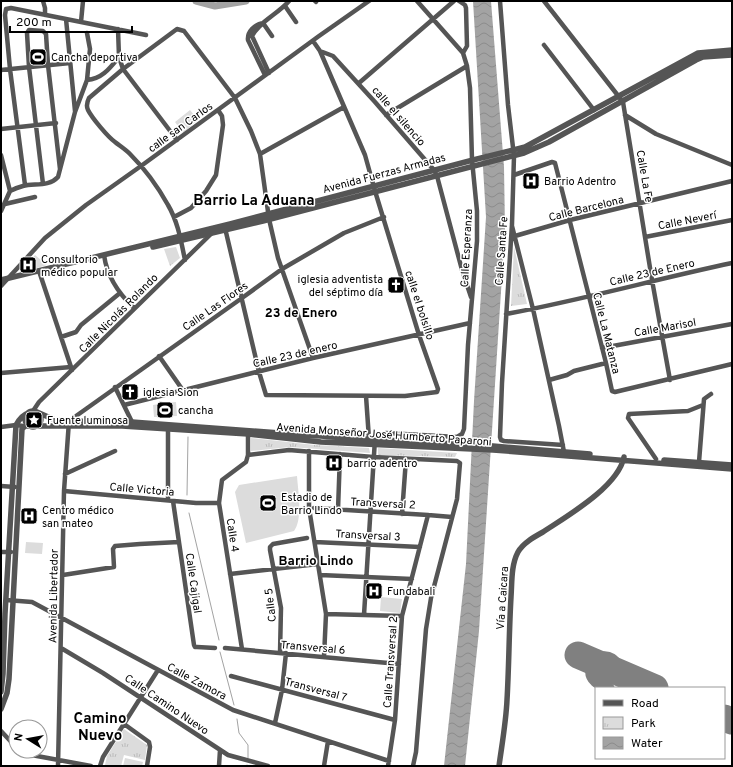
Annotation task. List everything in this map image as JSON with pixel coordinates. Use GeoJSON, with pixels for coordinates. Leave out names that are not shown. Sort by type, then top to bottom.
{"type":"FeatureCollection","features":[{"type":"Feature","properties":{"kind":"street"},"geometry":{"type":"LineString","coordinates":[[43,1],[45,15]]}},
{"type":"Feature","properties":{"kind":"street"},"geometry":{"type":"LineString","coordinates":[[81,22],[83,1]]}},
{"type":"Feature","properties":{"kind":"street"},"geometry":{"type":"LineString","coordinates":[[267,74],[248,40],[248,36],[250,31],[258,24],[263,23],[285,6],[289,1]]}},
{"type":"Feature","properties":{"kind":"street","name":"calle san Carlos"},"geometry":{"type":"LineString","coordinates":[[10,278],[45,238],[86,205],[369,1]]}},
{"type":"Feature","properties":{"kind":"street"},"geometry":{"type":"LineString","coordinates":[[386,115],[467,66],[464,53],[417,1]]}},
{"type":"Feature","properties":{"kind":"street"},"geometry":{"type":"LineString","coordinates":[[359,83],[454,1]]}},
{"type":"Feature","properties":{"kind":"street"},"geometry":{"type":"LineString","coordinates":[[459,1],[465,5],[466,8],[467,46],[464,53]]}},
{"type":"Feature","properties":{"kind":"street","name":"Calle Santa Fe"},"geometry":{"type":"LineString","coordinates":[[500,1],[514,175],[500,437],[501,440],[563,445]]}},
{"type":"Feature","properties":{"kind":"street","name":"Calle La Fe"},"geometry":{"type":"LineString","coordinates":[[544,1],[620,99],[625,115],[670,380]]}},
{"type":"Feature","properties":{"kind":"street"},"geometry":{"type":"LineString","coordinates":[[285,6],[296,22]]}},
{"type":"Feature","properties":{"kind":"street"},"geometry":{"type":"LineString","coordinates":[[25,185],[3,14],[6,9],[11,8],[146,35]]}},
{"type":"Feature","properties":{"kind":"street"},"geometry":{"type":"LineString","coordinates":[[66,19],[75,112]]}},
{"type":"Feature","properties":{"kind":"street"},"geometry":{"type":"LineString","coordinates":[[263,23],[272,36]]}},
{"type":"Feature","properties":{"kind":"street"},"geometry":{"type":"LineString","coordinates":[[118,29],[119,57],[123,69],[178,140]]}},
{"type":"Feature","properties":{"kind":"street"},"geometry":{"type":"LineString","coordinates":[[185,260],[181,238],[168,204],[141,166],[128,152],[114,142],[87,108],[89,98],[123,69],[175,30],[180,29],[184,31],[235,98],[251,131],[260,154],[269,217],[278,258],[313,358]]}},
{"type":"Feature","properties":{"kind":"street"},"geometry":{"type":"LineString","coordinates":[[43,184],[29,67],[27,33],[29,30],[45,31],[46,34],[48,65],[56,123],[60,169]]}},
{"type":"Feature","properties":{"kind":"street"},"geometry":{"type":"LineString","coordinates":[[10,190],[25,185],[43,184],[56,179],[75,112],[87,80],[90,50],[87,34]]}},
{"type":"Feature","properties":{"kind":"street","name":"calle el bolsillo"},"geometry":{"type":"LineString","coordinates":[[259,372],[266,395],[406,396],[438,392],[419,335],[365,156],[320,51],[313,41]]}},
{"type":"Feature","properties":{"kind":"street"},"geometry":{"type":"LineString","coordinates":[[544,45],[594,110]]}},
{"type":"Feature","properties":{"kind":"street","name":"Avenida Fuerzas Armadas"},"geometry":{"type":"LineString","coordinates":[[2,283],[10,278],[181,238],[213,233],[225,228],[473,163],[533,150],[549,142],[698,53],[732,50]]}},
{"type":"Feature","properties":{"kind":"street","name":"calle el silencio"},"geometry":{"type":"LineString","coordinates":[[320,51],[334,56],[359,83],[435,173],[462,270],[472,298]]}},
{"type":"Feature","properties":{"kind":"street","name":"Avenida Fuerzas Armadas"},"geometry":{"type":"LineString","coordinates":[[512,154],[594,110],[620,99],[696,60],[704,57],[732,55]]}},
{"type":"Feature","properties":{"kind":"street"},"geometry":{"type":"LineString","coordinates":[[87,80],[94,80],[100,77],[119,57]]}},
{"type":"Feature","properties":{"kind":"street"},"geometry":{"type":"LineString","coordinates":[[1,70],[70,63]]}},
{"type":"Feature","properties":{"kind":"street","name":"Calle Esperanza"},"geometry":{"type":"LineString","coordinates":[[373,441],[386,433],[457,437],[462,434],[464,429],[478,211],[473,163],[470,88],[467,66]]}},
{"type":"Feature","properties":{"kind":"street"},"geometry":{"type":"LineString","coordinates":[[260,154],[344,107]]}},
{"type":"Feature","properties":{"kind":"street"},"geometry":{"type":"LineString","coordinates":[[174,217],[191,208],[206,191],[216,175],[223,125],[222,116],[218,110]]}},
{"type":"Feature","properties":{"kind":"street"},"geometry":{"type":"LineString","coordinates":[[625,115],[656,134],[732,165]]}},
{"type":"Feature","properties":{"kind":"street"},"geometry":{"type":"LineString","coordinates":[[1,129],[56,123]]}},
{"type":"Feature","properties":{"kind":"street"},"geometry":{"type":"LineString","coordinates":[[1,155],[10,190],[1,211]]}},
{"type":"Feature","properties":{"kind":"street","name":"Calle La Matanza"},"geometry":{"type":"LineString","coordinates":[[514,175],[552,162],[555,163],[613,392],[670,380],[732,364]]}},
{"type":"Feature","properties":{"kind":"street","name":"Calle Barcelona"},"geometry":{"type":"LineString","coordinates":[[515,236],[570,220],[732,181]]}},
{"type":"Feature","properties":{"kind":"street"},"geometry":{"type":"LineString","coordinates":[[4,204],[35,197]]}},
{"type":"Feature","properties":{"kind":"street","name":"Calle Las Flores"},"geometry":{"type":"LineString","coordinates":[[68,423],[115,387],[242,298],[282,268],[344,232],[384,217]]}},
{"type":"Feature","properties":{"kind":"street","name":"Calle Neverí"},"geometry":{"type":"LineString","coordinates":[[645,237],[732,220]]}},
{"type":"Feature","properties":{"kind":"street"},"geometry":{"type":"LineString","coordinates":[[512,224],[533,309],[564,452]]}},
{"type":"Feature","properties":{"kind":"street","name":"Avenida Fuerzas Armadas"},"geometry":{"type":"LineString","coordinates":[[181,238],[216,227],[225,228]]}},
{"type":"Feature","properties":{"kind":"street","name":"Calle Nicolás Rolando"},"geometry":{"type":"LineString","coordinates":[[33,412],[39,402],[134,308],[213,233],[216,227]]}},
{"type":"Feature","properties":{"kind":"street"},"geometry":{"type":"LineString","coordinates":[[225,228],[259,372]]}},
{"type":"Feature","properties":{"kind":"street"},"geometry":{"type":"LineString","coordinates":[[104,256],[116,288],[134,308]]}},
{"type":"Feature","properties":{"kind":"street","name":"Calle 23 de Enero"},"geometry":{"type":"LineString","coordinates":[[506,314],[589,297],[652,280],[732,263]]}},
{"type":"Feature","properties":{"kind":"street"},"geometry":{"type":"LineString","coordinates":[[1,373],[72,369],[39,272]]}},
{"type":"Feature","properties":{"kind":"street","name":"Avenida Fuerzas Armadas"},"geometry":{"type":"LineString","coordinates":[[2,283],[39,272]]}},
{"type":"Feature","properties":{"kind":"street"},"geometry":{"type":"LineString","coordinates":[[61,337],[76,332],[80,325],[120,293]]}},
{"type":"Feature","properties":{"kind":"street","name":"Calle 23 de enero"},"geometry":{"type":"LineString","coordinates":[[124,405],[182,389],[470,322]]}},
{"type":"Feature","properties":{"kind":"street","name":"Calle Marisol"},"geometry":{"type":"LineString","coordinates":[[602,348],[732,324]]}},
{"type":"Feature","properties":{"kind":"street"},"geometry":{"type":"LineString","coordinates":[[159,356],[182,389]]}},
{"type":"Feature","properties":{"kind":"street"},"geometry":{"type":"LineString","coordinates":[[549,380],[574,371],[606,363]]}},
{"type":"Feature","properties":{"kind":"street"},"geometry":{"type":"LineString","coordinates":[[115,387],[132,422]]}},
{"type":"Feature","properties":{"kind":"street"},"geometry":{"type":"LineString","coordinates":[[699,462],[704,399],[711,394]]}},
{"type":"Feature","properties":{"kind":"street"},"geometry":{"type":"LineString","coordinates":[[364,615],[373,457],[373,441],[366,396]]}},
{"type":"Feature","properties":{"kind":"street"},"geometry":{"type":"LineString","coordinates":[[656,459],[628,418],[629,414],[688,411],[703,405]]}},
{"type":"Feature","properties":{"kind":"street"},"geometry":{"type":"LineString","coordinates":[[1,692],[2,663],[9,600],[12,552],[16,425],[24,415],[33,412],[40,416],[41,421],[34,426],[28,424],[26,420],[27,415],[33,412]]}},
{"type":"Feature","properties":{"kind":"street","name":"Avenida Monseñor José Humberto Paparoni"},"geometry":{"type":"LineString","coordinates":[[33,412],[68,423],[248,434],[321,442],[373,441]]}},
{"type":"Feature","properties":{"kind":"street","name":"Avenida Monseñor José Humberto Paparoni"},"geometry":{"type":"LineString","coordinates":[[23,426],[68,423],[132,422],[373,441],[564,452],[623,459],[656,459],[732,464]]}},
{"type":"Feature","properties":{"kind":"street","name":"Avenida Libertador"},"geometry":{"type":"LineString","coordinates":[[58,766],[64,492],[68,423]]}},
{"type":"Feature","properties":{"kind":"street"},"geometry":{"type":"LineString","coordinates":[[1,426],[23,426],[15,488]]}},
{"type":"Feature","properties":{"kind":"street"},"geometry":{"type":"LineString","coordinates":[[168,429],[168,500]]}},
{"type":"Feature","properties":{"kind":"street"},"geometry":{"type":"LineString","coordinates":[[248,434],[248,455],[289,450],[373,457],[457,461],[460,463],[457,499],[431,598],[426,629],[416,752],[413,766]]}},
{"type":"Feature","properties":{"kind":"street","name":"Avenida Monseñor José Humberto Paparoni"},"geometry":{"type":"LineString","coordinates":[[493,448],[732,469]]}},
{"type":"Feature","properties":{"kind":"street"},"geometry":{"type":"LineString","coordinates":[[65,474],[115,451]]}},
{"type":"Feature","properties":{"kind":"street"},"geometry":{"type":"LineString","coordinates":[[309,451],[309,508],[326,614],[324,657]]}},
{"type":"Feature","properties":{"kind":"street"},"geometry":{"type":"LineString","coordinates":[[338,510],[340,454]]}},
{"type":"Feature","properties":{"kind":"street","name":"Calle 4"},"geometry":{"type":"LineString","coordinates":[[242,649],[219,503],[222,480],[246,462],[248,455]]}},
{"type":"Feature","properties":{"kind":"street"},"geometry":{"type":"LineString","coordinates":[[402,514],[406,459]]}},
{"type":"Feature","properties":{"kind":"street","name":"Vía a Caicara"},"geometry":{"type":"LineString","coordinates":[[499,766],[507,702],[512,575],[518,551],[527,542],[594,497],[606,486],[623,459]]}},
{"type":"Feature","properties":{"kind":"street"},"geometry":{"type":"LineString","coordinates":[[1,486],[15,488]]}},
{"type":"Feature","properties":{"kind":"street","name":"Calle Victoria"},"geometry":{"type":"LineString","coordinates":[[64,492],[196,503],[219,503]]}},
{"type":"Feature","properties":{"kind":"street","name":"Calle Cajigal"},"geometry":{"type":"LineString","coordinates":[[173,501],[194,645],[197,648],[215,648]]}},
{"type":"Feature","properties":{"kind":"street","name":"Transversal 2"},"geometry":{"type":"LineString","coordinates":[[314,508],[452,517]]}},
{"type":"Feature","properties":{"kind":"street","name":"Calle Transversal 2"},"geometry":{"type":"LineString","coordinates":[[388,763],[395,720],[402,616],[428,515]]}},
{"type":"Feature","properties":{"kind":"street","name":"Calle 5"},"geometry":{"type":"LineString","coordinates":[[280,653],[281,608],[270,547],[273,544],[307,538]]}},
{"type":"Feature","properties":{"kind":"street"},"geometry":{"type":"LineString","coordinates":[[63,575],[114,567],[113,548],[115,546],[179,542]]}},
{"type":"Feature","properties":{"kind":"street","name":"Transversal 3"},"geometry":{"type":"LineString","coordinates":[[315,542],[420,547]]}},
{"type":"Feature","properties":{"kind":"street"},"geometry":{"type":"LineString","coordinates":[[1,552],[12,552]]}},
{"type":"Feature","properties":{"kind":"street"},"geometry":{"type":"LineString","coordinates":[[230,574],[318,564]]}},
{"type":"Feature","properties":{"kind":"street"},"geometry":{"type":"LineString","coordinates":[[320,575],[412,579]]}},
{"type":"Feature","properties":{"kind":"street"},"geometry":{"type":"LineString","coordinates":[[1,709],[7,693],[9,679],[9,600]]}},
{"type":"Feature","properties":{"kind":"street","name":"Calle Zamora"},"geometry":{"type":"LineString","coordinates":[[9,600],[32,602],[233,710],[328,741],[388,763]]}},
{"type":"Feature","properties":{"kind":"street"},"geometry":{"type":"LineString","coordinates":[[326,614],[402,616]]}},
{"type":"Feature","properties":{"kind":"street","name":"Calle Camino Nuevo"},"geometry":{"type":"LineString","coordinates":[[61,648],[103,672],[228,755],[268,766]]}},
{"type":"Feature","properties":{"kind":"street","name":"Transversal 6"},"geometry":{"type":"LineString","coordinates":[[225,648],[399,664]]}},
{"type":"Feature","properties":{"kind":"street"},"geometry":{"type":"LineString","coordinates":[[275,723],[282,690],[286,653]]}},
{"type":"Feature","properties":{"kind":"street"},"geometry":{"type":"LineString","coordinates":[[100,766],[103,757],[158,670]]}},
{"type":"Feature","properties":{"kind":"street","name":"Transversal 7"},"geometry":{"type":"LineString","coordinates":[[231,676],[395,720]]}},
{"type":"Feature","properties":{"kind":"street"},"geometry":{"type":"LineString","coordinates":[[124,724],[148,742],[150,747],[147,766]]}},
{"type":"Feature","properties":{"kind":"street"},"geometry":{"type":"LineString","coordinates":[[1,731],[8,738]]}},
{"type":"Feature","properties":{"kind":"street"},"geometry":{"type":"LineString","coordinates":[[324,766],[328,741]]}},
{"type":"Feature","properties":{"kind":"street"},"geometry":{"type":"LineString","coordinates":[[219,766],[220,750]]}},
{"type":"Feature","properties":{"kind":"street"},"geometry":{"type":"LineString","coordinates":[[48,758],[91,766]]}},
{"type":"Feature","properties":{"kind":"green space","name":"Cancha deportiva"},"geometry":{"type":"Polygon","coordinates":[[[44,51],[45,62],[31,64],[30,52],[44,51]]]}},
{"type":"Feature","properties":{"kind":"green space"},"geometry":{"type":"Polygon","coordinates":[[[190,110],[198,120],[183,133],[175,122],[190,110]]]}},
{"type":"Feature","properties":{"kind":"green space"},"geometry":{"type":"Polygon","coordinates":[[[176,247],[180,258],[170,266],[164,249],[176,247]]]}},
{"type":"Feature","properties":{"kind":"green space"},"geometry":{"type":"Polygon","coordinates":[[[514,247],[527,304],[511,306],[514,247]]]}},
{"type":"Feature","properties":{"kind":"green space"},"geometry":{"type":"Polygon","coordinates":[[[35,255],[47,265],[20,273],[35,255]]]}},
{"type":"Feature","properties":{"kind":"green space","name":"cancha"},"geometry":{"type":"Polygon","coordinates":[[[159,401],[162,401],[163,403],[176,402],[177,416],[154,417],[153,405],[159,404],[159,401]]]}},
{"type":"Feature","properties":{"kind":"green space"},"geometry":{"type":"Polygon","coordinates":[[[251,438],[315,445],[369,448],[370,453],[290,447],[251,451],[251,438]]]}},
{"type":"Feature","properties":{"kind":"green space"},"geometry":{"type":"Polygon","coordinates":[[[378,448],[457,453],[455,457],[378,455],[378,448]]]}},
{"type":"Feature","properties":{"kind":"green space","name":"Estadio de Barrio Lindo"},"geometry":{"type":"Polygon","coordinates":[[[297,476],[299,512],[297,526],[294,531],[246,543],[235,492],[239,485],[297,476]]]}},
{"type":"Feature","properties":{"kind":"green space"},"geometry":{"type":"Polygon","coordinates":[[[26,542],[43,543],[42,554],[25,553],[26,542]]]}},
{"type":"Feature","properties":{"kind":"green space"},"geometry":{"type":"Polygon","coordinates":[[[381,597],[402,599],[400,613],[380,611],[381,597]]]}},
{"type":"Feature","properties":{"kind":"green space"},"geometry":{"type":"Polygon","coordinates":[[[124,729],[147,745],[145,760],[124,755],[121,766],[105,765],[107,756],[124,729]]]}},
{"type":"Feature","properties":{"kind":"green space"},"geometry":{"type":"Polygon","coordinates":[[[125,758],[143,762],[142,766],[123,766],[125,758]]]}},
{"type":"Feature","properties":{"kind":"water"},"geometry":{"type":"Polygon","coordinates":[[[473,1],[491,1],[504,167],[505,230],[479,631],[465,766],[444,766],[466,564],[474,401],[486,217],[473,1]]]}},
{"type":"Feature","properties":{"kind":"waterway"},"geometry":{"type":"LineString","coordinates":[[196,1],[215,6],[246,1]]}},
{"type":"Feature","properties":{"kind":"waterway"},"geometry":{"type":"LineString","coordinates":[[187,495],[188,437]]}},
{"type":"Feature","properties":{"kind":"waterway"},"geometry":{"type":"LineString","coordinates":[[189,513],[219,640]]}},
{"type":"Feature","properties":{"kind":"waterway"},"geometry":{"type":"LineString","coordinates":[[220,652],[234,705]]}},
{"type":"Feature","properties":{"kind":"waterway"},"geometry":{"type":"LineString","coordinates":[[237,719],[239,733],[248,745],[248,758]]}},
{"type":"Feature","properties":{"kind":"taxiway"},"geometry":{"type":"LineString","coordinates":[[607,687],[595,681],[592,677],[591,667],[597,659],[607,657],[614,660],[623,674]]}},
{"type":"Feature","properties":{"kind":"runway"},"geometry":{"type":"LineString","coordinates":[[578,655],[653,687]]}},
{"type":"Feature","properties":{"kind":"runway"},"geometry":{"type":"LineString","coordinates":[[725,718],[732,721]]}},
{"type":"Feature","properties":{"kind":"place","name":"Cancha deportiva"},"geometry":{"type":"Point","coordinates":[38,57]}},
{"type":"Feature","properties":{"kind":"place","name":"Barrio Adentro"},"geometry":{"type":"Point","coordinates":[531,181]}},
{"type":"Feature","properties":{"kind":"place","name":"Consultorio médico popular"},"geometry":{"type":"Point","coordinates":[28,265]}},
{"type":"Feature","properties":{"kind":"place","name":"iglesia adventista del séptimo día"},"geometry":{"type":"Point","coordinates":[396,285]}},
{"type":"Feature","properties":{"kind":"place","name":"iglesia Sion"},"geometry":{"type":"Point","coordinates":[130,392]}},
{"type":"Feature","properties":{"kind":"place","name":"cancha"},"geometry":{"type":"Point","coordinates":[165,410]}},
{"type":"Feature","properties":{"kind":"place","name":"Fuente luminosa"},"geometry":{"type":"Point","coordinates":[34,420]}},
{"type":"Feature","properties":{"kind":"place","name":"barrio adentro"},"geometry":{"type":"Point","coordinates":[334,463]}},
{"type":"Feature","properties":{"kind":"place","name":"Estadio de Barrio Lindo"},"geometry":{"type":"Point","coordinates":[268,503]}},
{"type":"Feature","properties":{"kind":"place","name":"Centro médico san mateo"},"geometry":{"type":"Point","coordinates":[29,516]}},
{"type":"Feature","properties":{"kind":"place","name":"Fundabali"},"geometry":{"type":"Point","coordinates":[374,591]}},
{"type":"Feature","properties":{"kind":"district","name":"Barrio La Aduana"},"geometry":{"type":"Point","coordinates":[254,200]}},
{"type":"Feature","properties":{"kind":"district","name":"23 de Enero"},"geometry":{"type":"Point","coordinates":[301,312]}},
{"type":"Feature","properties":{"kind":"district","name":"Barrio Lindo"},"geometry":{"type":"Point","coordinates":[316,560]}},
{"type":"Feature","properties":{"kind":"district","name":"Camino Nuevo"},"geometry":{"type":"Point","coordinates":[100,726]}}]}
